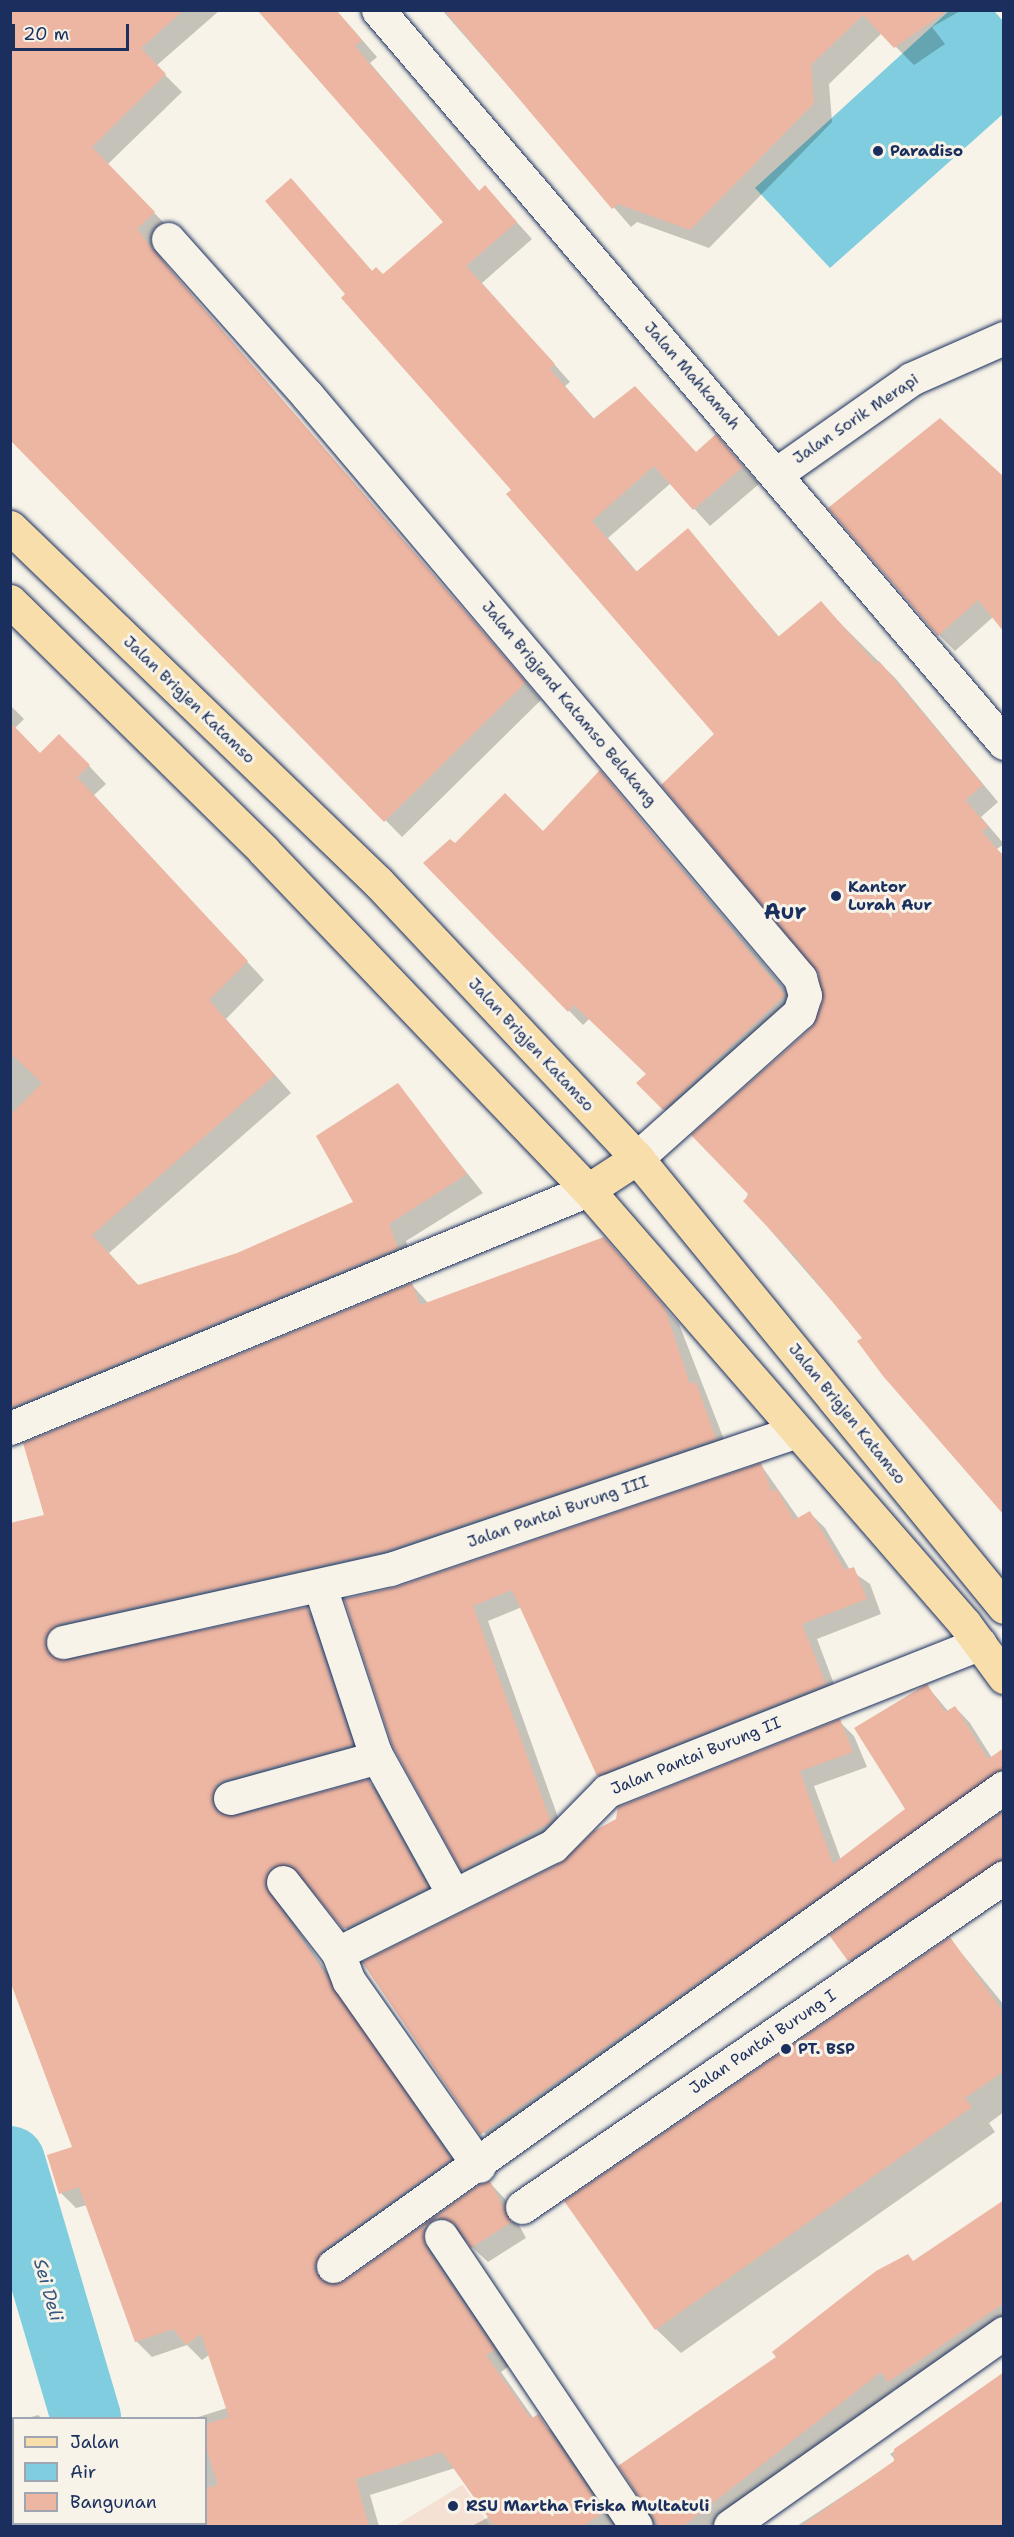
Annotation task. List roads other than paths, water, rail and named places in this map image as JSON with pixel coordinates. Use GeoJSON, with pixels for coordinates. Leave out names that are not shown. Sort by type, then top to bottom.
{"type":"FeatureCollection","features":[{"type":"Feature","properties":{"kind":"main road","name":"Jalan Brigjen Katamso"},"geometry":{"type":"LineString","coordinates":[[10,527],[378,882],[637,1158],[1004,1607]]}},
{"type":"Feature","properties":{"kind":"main road"},"geometry":{"type":"LineString","coordinates":[[10,601],[263,850],[588,1190],[795,1432],[980,1643],[1004,1677]]}},
{"type":"Feature","properties":{"kind":"main road"},"geometry":{"type":"LineString","coordinates":[[588,1190],[637,1158]]}},
{"type":"Feature","properties":{"kind":"street","name":"Jalan Mahkamah"},"geometry":{"type":"LineString","coordinates":[[378,10],[1004,743]]}},
{"type":"Feature","properties":{"kind":"street","name":"Jalan Brigjend Katamso Belakang"},"geometry":{"type":"LineString","coordinates":[[168,239],[307,395],[800,978],[805,995],[799,1013],[637,1158]]}},
{"type":"Feature","properties":{"kind":"street","name":"Jalan Sorik Merapi"},"geometry":{"type":"LineString","coordinates":[[776,474],[911,379],[1004,338]]}},
{"type":"Feature","properties":{"kind":"street"},"geometry":{"type":"LineString","coordinates":[[10,1428],[588,1190]]}},
{"type":"Feature","properties":{"kind":"street","name":"Jalan Pantai Burung III"},"geometry":{"type":"LineString","coordinates":[[63,1642],[320,1587],[390,1569],[795,1432]]}},
{"type":"Feature","properties":{"kind":"street"},"geometry":{"type":"LineString","coordinates":[[320,1587],[375,1753],[453,1894]]}},
{"type":"Feature","properties":{"kind":"street","name":"Jalan Pantai Burung II"},"geometry":{"type":"LineString","coordinates":[[338,1953],[553,1846],[607,1791],[980,1643]]}},
{"type":"Feature","properties":{"kind":"street"},"geometry":{"type":"LineString","coordinates":[[230,1798],[372,1760],[375,1753]]}},
{"type":"Feature","properties":{"kind":"street"},"geometry":{"type":"LineString","coordinates":[[333,2266],[479,2166],[1004,1787]]}},
{"type":"Feature","properties":{"kind":"street","name":"Jalan Pantai Burung I"},"geometry":{"type":"LineString","coordinates":[[522,2207],[1004,1877]]}},
{"type":"Feature","properties":{"kind":"street"},"geometry":{"type":"LineString","coordinates":[[283,1882],[338,1953],[348,1981],[479,2166]]}},
{"type":"Feature","properties":{"kind":"street"},"geometry":{"type":"LineString","coordinates":[[441,2236],[636,2526]]}},
{"type":"Feature","properties":{"kind":"street"},"geometry":{"type":"LineString","coordinates":[[730,2526],[1004,2333]]}},
{"type":"Feature","properties":{"kind":"water","name":"Paradiso"},"geometry":{"type":"Polygon","coordinates":[[[949,11],[994,11],[1003,21],[1003,114],[830,268],[755,188],[949,11]]]}},
{"type":"Feature","properties":{"kind":"waterway","name":"Sei Deli"},"geometry":{"type":"LineString","coordinates":[[10,2161],[86,2417]]}},
{"type":"Feature","properties":{"kind":"place","name":"Paradiso"},"geometry":{"type":"Point","coordinates":[878,151]}},
{"type":"Feature","properties":{"kind":"place","name":"Kantor Lurah Aur"},"geometry":{"type":"Point","coordinates":[836,896]}},
{"type":"Feature","properties":{"kind":"place","name":"PT. BSP"},"geometry":{"type":"Point","coordinates":[786,2049]}},
{"type":"Feature","properties":{"kind":"place","name":"RSU Martha Friska Multatuli"},"geometry":{"type":"Point","coordinates":[453,2506]}},
{"type":"Feature","properties":{"kind":"district","name":"Aur"},"geometry":{"type":"Point","coordinates":[785,912]}}]}
